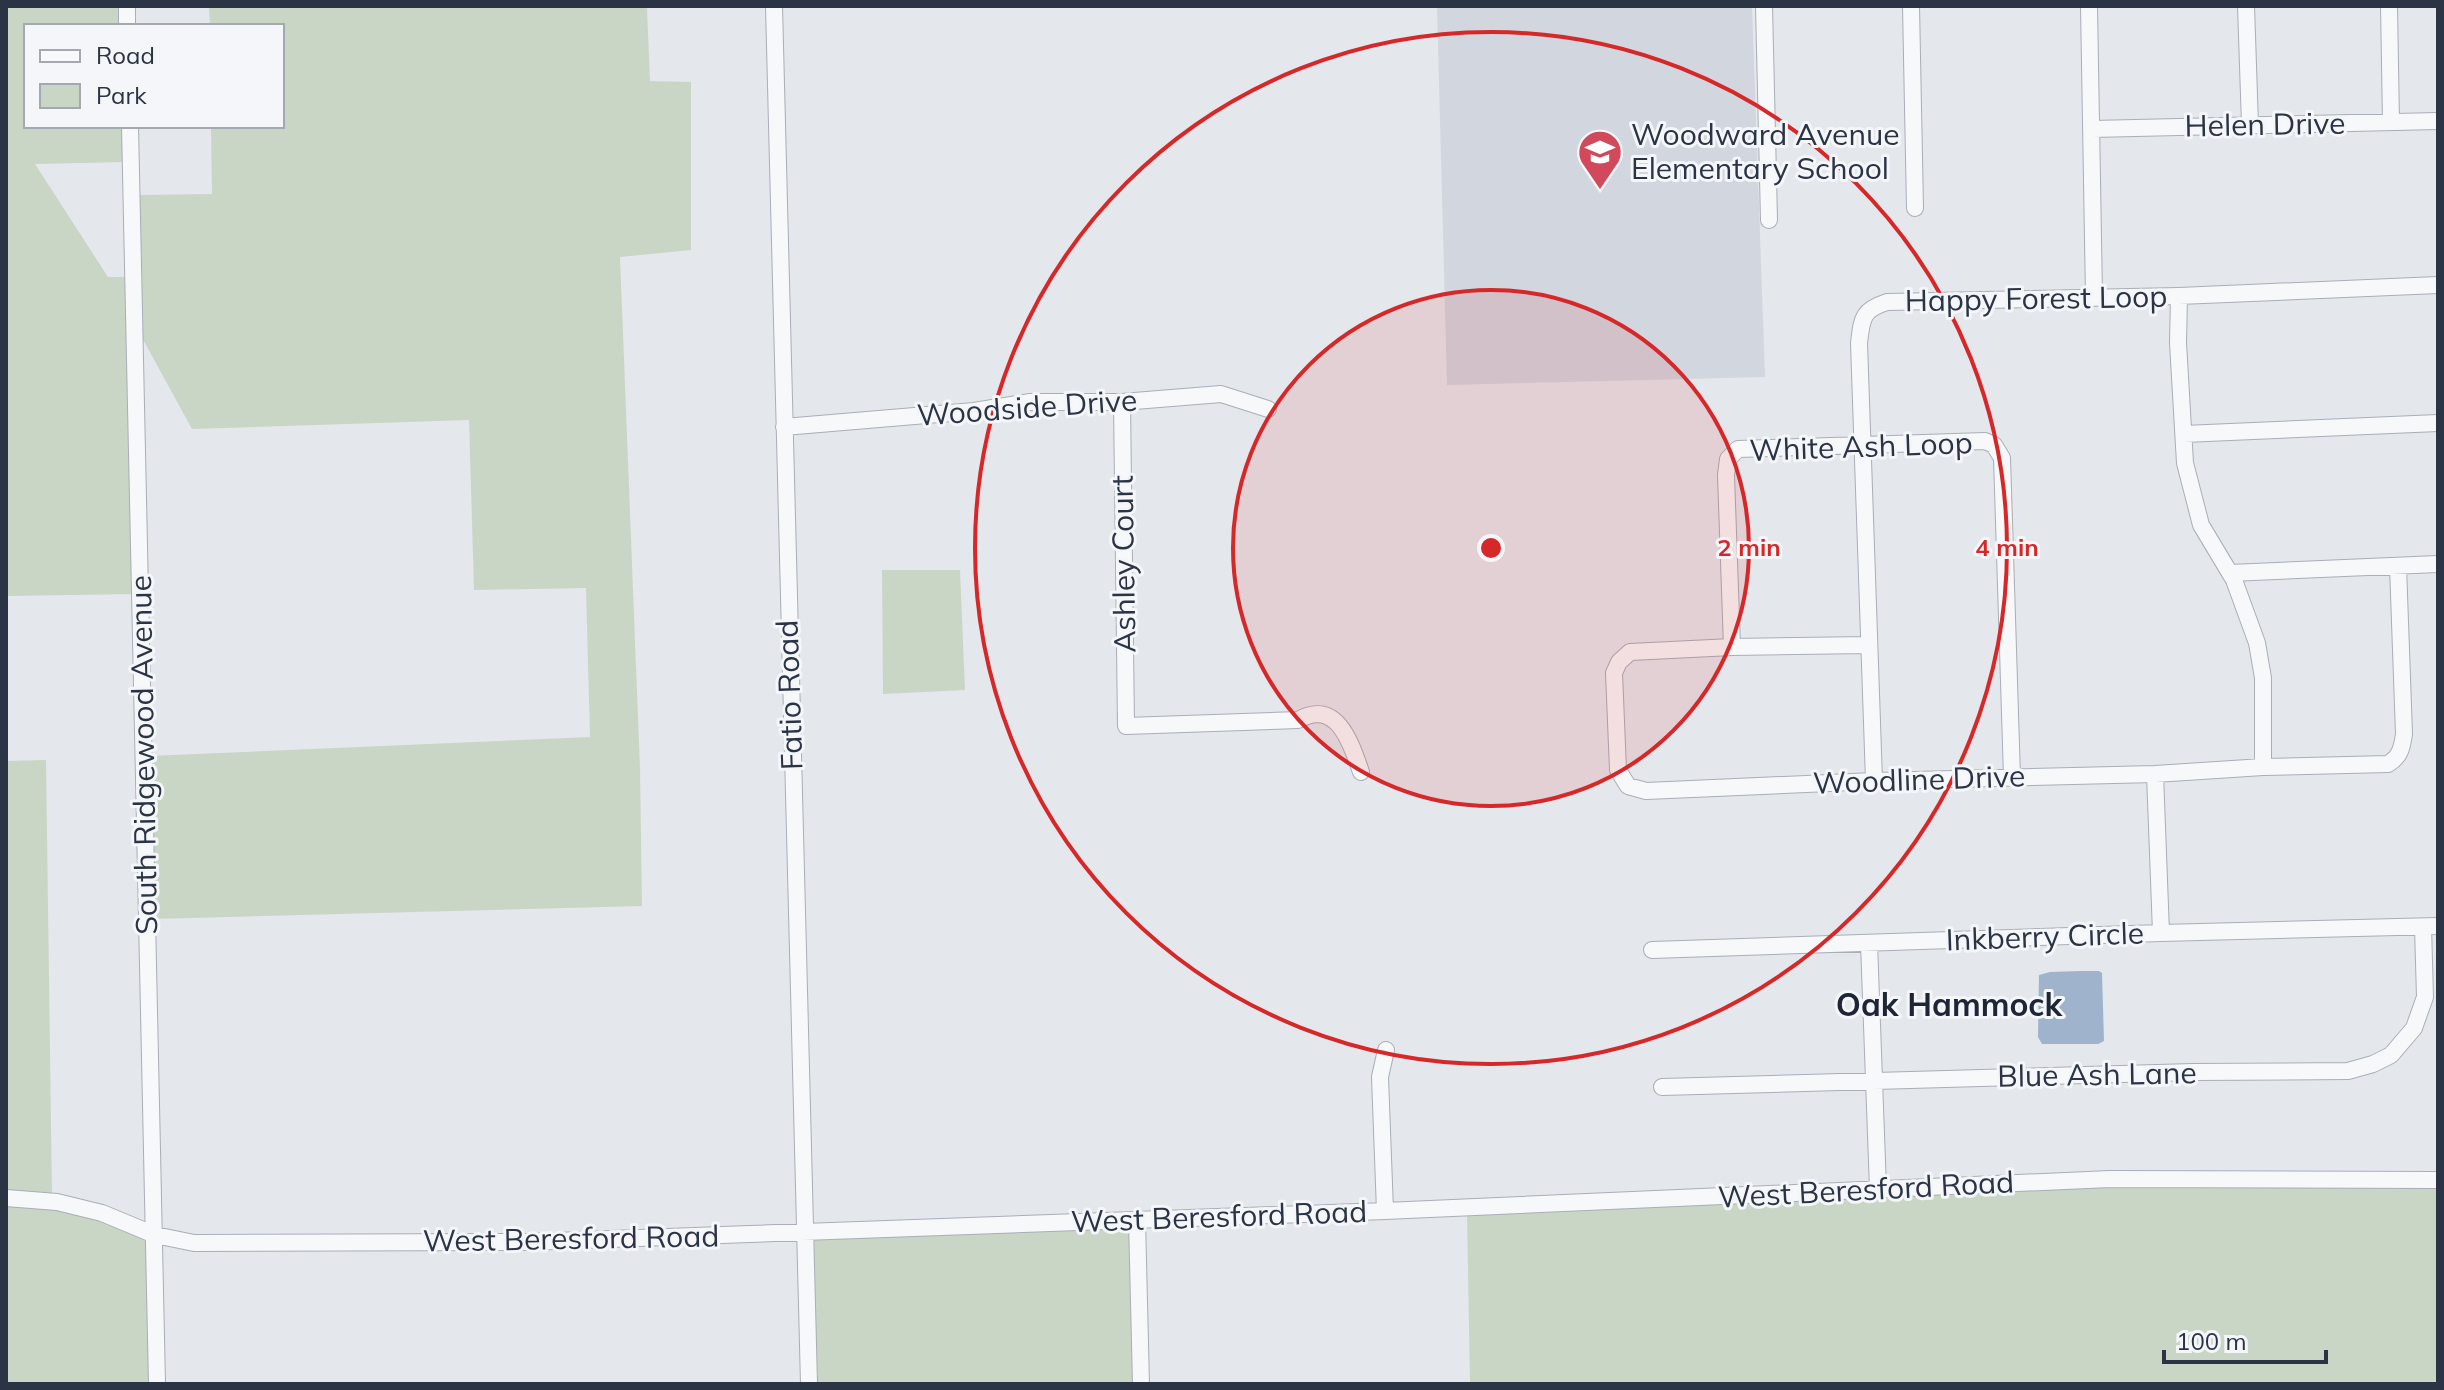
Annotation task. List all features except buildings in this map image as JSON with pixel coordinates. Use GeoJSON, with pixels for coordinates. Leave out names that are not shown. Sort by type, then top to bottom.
{"type":"FeatureCollection","features":[{"type":"Feature","properties":{"kind":"street","name":"Fatio Road"},"geometry":{"type":"LineString","coordinates":[[774,6],[809,1384]]}},
{"type":"Feature","properties":{"kind":"street"},"geometry":{"type":"LineString","coordinates":[[1764,6],[1769,220]]}},
{"type":"Feature","properties":{"kind":"street"},"geometry":{"type":"LineString","coordinates":[[1911,6],[1915,208]]}},
{"type":"Feature","properties":{"kind":"street"},"geometry":{"type":"LineString","coordinates":[[2089,6],[2094,297]]}},
{"type":"Feature","properties":{"kind":"street"},"geometry":{"type":"LineString","coordinates":[[2246,6],[2250,125]]}},
{"type":"Feature","properties":{"kind":"street"},"geometry":{"type":"LineString","coordinates":[[2389,6],[2391,122]]}},
{"type":"Feature","properties":{"kind":"street","name":"Helen Drive"},"geometry":{"type":"LineString","coordinates":[[2092,129],[2438,121]]}},
{"type":"Feature","properties":{"kind":"street","name":"South Ridgewood Avenue"},"geometry":{"type":"LineString","coordinates":[[130,128],[157,1384]]}},
{"type":"Feature","properties":{"kind":"street","name":"Happy Forest Loop"},"geometry":{"type":"LineString","coordinates":[[1874,781],[1859,343],[1862,320],[1871,307],[1887,302],[2179,296],[2438,285]]}},
{"type":"Feature","properties":{"kind":"street"},"geometry":{"type":"LineString","coordinates":[[2179,296],[2178,343],[2185,463],[2201,525],[2243,600],[2259,655],[2263,678],[2263,767]]}},
{"type":"Feature","properties":{"kind":"street","name":"Woodside Drive"},"geometry":{"type":"LineString","coordinates":[[784,427],[974,411],[1030,402],[1122,402],[1221,394],[1268,409]]}},
{"type":"Feature","properties":{"kind":"street","name":"Ashley Court"},"geometry":{"type":"LineString","coordinates":[[1122,402],[1126,726],[1298,720],[1311,713],[1322,713],[1343,728],[1361,772]]}},
{"type":"Feature","properties":{"kind":"street"},"geometry":{"type":"LineString","coordinates":[[2184,434],[2438,423]]}},
{"type":"Feature","properties":{"kind":"street","name":"White Ash Loop"},"geometry":{"type":"LineString","coordinates":[[1732,647],[1726,475],[1728,459],[1738,449],[1985,441],[1994,445],[2002,458],[2012,777]]}},
{"type":"Feature","properties":{"kind":"street"},"geometry":{"type":"LineString","coordinates":[[2230,573],[2438,564]]}},
{"type":"Feature","properties":{"kind":"street","name":"Woodline Drive"},"geometry":{"type":"LineString","coordinates":[[1868,645],[1630,652],[1619,662],[1614,673],[1618,770],[1628,786],[1646,791],[2388,764],[2396,759],[2402,749],[2404,734],[2398,566]]}},
{"type":"Feature","properties":{"kind":"street"},"geometry":{"type":"LineString","coordinates":[[2155,774],[2161,933]]}},
{"type":"Feature","properties":{"kind":"street","name":"Inkberry Circle"},"geometry":{"type":"LineString","coordinates":[[1652,950],[2431,927]]}},
{"type":"Feature","properties":{"kind":"street","name":"Blue Ash Lane"},"geometry":{"type":"LineString","coordinates":[[1662,1087],[2115,1074],[2348,1071],[2391,1055],[2414,1028],[2425,997],[2431,927]]}},
{"type":"Feature","properties":{"kind":"street"},"geometry":{"type":"LineString","coordinates":[[1869,943],[1878,1189]]}},
{"type":"Feature","properties":{"kind":"street"},"geometry":{"type":"LineString","coordinates":[[1385,1211],[1380,1077],[1386,1050]]}},
{"type":"Feature","properties":{"kind":"street","name":"West Beresford Road"},"geometry":{"type":"LineString","coordinates":[[6,1198],[57,1202],[102,1213],[155,1235],[194,1243],[527,1242],[1385,1211],[2110,1179],[2438,1180]]}},
{"type":"Feature","properties":{"kind":"street"},"geometry":{"type":"LineString","coordinates":[[1137,1220],[1141,1384]]}},
{"type":"Feature","properties":{"kind":"shaded area","name":"Woodward Avenue Elementary School"},"geometry":{"type":"Polygon","coordinates":[[[1437,6],[1752,6],[1765,377],[1447,385],[1437,6]]]}},
{"type":"Feature","properties":{"kind":"green space"},"geometry":{"type":"Polygon","coordinates":[[[6,6],[121,6],[122,24],[24,24],[24,128],[124,128],[125,162],[35,164],[108,277],[128,277],[134,594],[6,596],[6,6]]]}},
{"type":"Feature","properties":{"kind":"green space"},"geometry":{"type":"Polygon","coordinates":[[[209,6],[689,6],[647,8],[650,81],[691,82],[691,250],[620,257],[640,769],[642,906],[153,919],[149,756],[590,737],[586,588],[474,590],[469,420],[192,429],[140,334],[137,195],[212,194],[211,128],[284,128],[284,24],[210,24],[209,6]]]}},
{"type":"Feature","properties":{"kind":"green space"},"geometry":{"type":"Polygon","coordinates":[[[882,570],[960,570],[965,690],[883,694],[882,570]]]}},
{"type":"Feature","properties":{"kind":"green space"},"geometry":{"type":"Polygon","coordinates":[[[46,760],[52,1196],[6,1191],[6,761],[46,760]]]}},
{"type":"Feature","properties":{"kind":"green space"},"geometry":{"type":"Polygon","coordinates":[[[2110,1185],[2438,1186],[2438,1384],[1470,1384],[1467,1213],[2110,1185]]]}},
{"type":"Feature","properties":{"kind":"green space"},"geometry":{"type":"Polygon","coordinates":[[[6,1204],[56,1208],[100,1219],[148,1240],[152,1384],[6,1384],[6,1204]]]}},
{"type":"Feature","properties":{"kind":"green space"},"geometry":{"type":"Polygon","coordinates":[[[1131,1226],[1136,1384],[815,1384],[812,1239],[1131,1226]]]}},
{"type":"Feature","properties":{"kind":"water"},"geometry":{"type":"Polygon","coordinates":[[[2102,973],[2104,1041],[2098,1044],[2042,1044],[2038,1037],[2039,975],[2102,973]]]}},
{"type":"Feature","properties":{"kind":"place","name":"Woodward Avenue Elementary School"},"geometry":{"type":"Point","coordinates":[1600,191]}},
{"type":"Feature","properties":{"kind":"district","name":"Oak Hammock"},"geometry":{"type":"Point","coordinates":[1949,1005]}}]}
